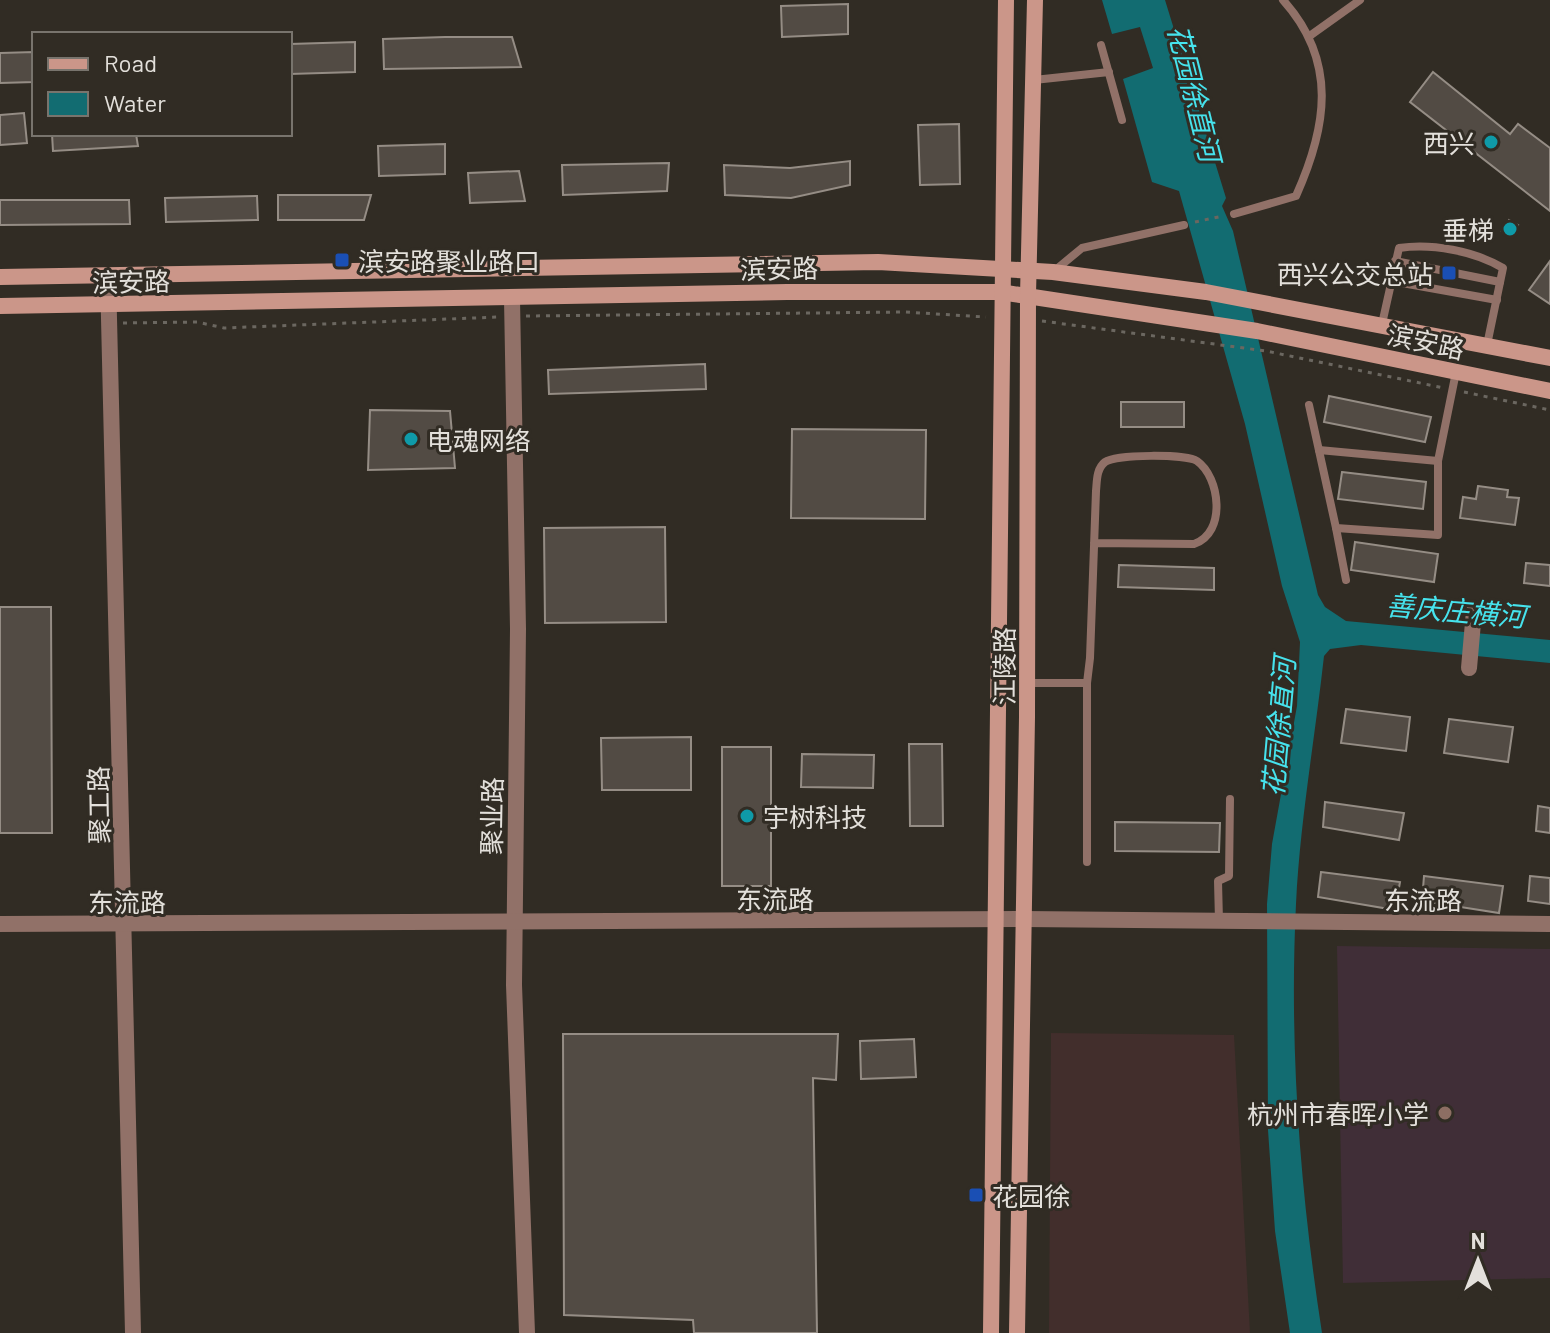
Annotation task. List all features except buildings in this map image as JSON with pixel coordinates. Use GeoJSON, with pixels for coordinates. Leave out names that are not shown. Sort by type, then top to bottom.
{"type":"FeatureCollection","features":[{"type":"Feature","properties":{"kind":"main road","name":"江陵路"},"geometry":{"type":"LineString","coordinates":[[991,1333],[1000,292],[1006,0]]}},
{"type":"Feature","properties":{"kind":"main road","name":"江陵路"},"geometry":{"type":"LineString","coordinates":[[1017,1333],[1027,683],[1028,295],[1035,0]]}},
{"type":"Feature","properties":{"kind":"main road","name":"滨安路"},"geometry":{"type":"LineString","coordinates":[[0,277],[878,262],[1001,267],[1206,292],[1550,358]]}},
{"type":"Feature","properties":{"kind":"main road","name":"滨安路"},"geometry":{"type":"LineString","coordinates":[[0,306],[787,292],[1000,292],[1257,331],[1550,391]]}},
{"type":"Feature","properties":{"kind":"street","name":"聚工路"},"geometry":{"type":"LineString","coordinates":[[108,276],[133,1333]]}},
{"type":"Feature","properties":{"kind":"street","name":"聚业路"},"geometry":{"type":"LineString","coordinates":[[512,299],[518,629],[514,985],[527,1333]]}},
{"type":"Feature","properties":{"kind":"street"},"geometry":{"type":"LineString","coordinates":[[1469,668],[1474,611]]}},
{"type":"Feature","properties":{"kind":"street","name":"东流路"},"geometry":{"type":"LineString","coordinates":[[0,924],[515,924],[1023,919],[1550,924]]}},
{"type":"Feature","properties":{"kind":"lane"},"geometry":{"type":"LineString","coordinates":[[1234,214],[1296,196],[1312,160],[1323,122],[1323,104],[1311,35],[1283,0]]}},
{"type":"Feature","properties":{"kind":"lane"},"geometry":{"type":"LineString","coordinates":[[1311,35],[1360,0]]}},
{"type":"Feature","properties":{"kind":"lane"},"geometry":{"type":"LineString","coordinates":[[1101,45],[1122,120]]}},
{"type":"Feature","properties":{"kind":"lane"},"geometry":{"type":"LineString","coordinates":[[1033,80],[1109,72]]}},
{"type":"Feature","properties":{"kind":"lane"},"geometry":{"type":"LineString","coordinates":[[1053,272],[1082,248],[1184,225]]}},
{"type":"Feature","properties":{"kind":"lane"},"geometry":{"type":"LineString","coordinates":[[1382,324],[1399,248],[1423,246],[1488,259],[1503,268],[1487,345]]}},
{"type":"Feature","properties":{"kind":"lane"},"geometry":{"type":"LineString","coordinates":[[1395,261],[1500,282]]}},
{"type":"Feature","properties":{"kind":"lane"},"geometry":{"type":"LineString","coordinates":[[1391,281],[1497,300]]}},
{"type":"Feature","properties":{"kind":"lane"},"geometry":{"type":"LineString","coordinates":[[1336,528],[1438,535],[1438,461],[1456,372]]}},
{"type":"Feature","properties":{"kind":"lane"},"geometry":{"type":"LineString","coordinates":[[1309,405],[1346,580]]}},
{"type":"Feature","properties":{"kind":"lane"},"geometry":{"type":"LineString","coordinates":[[1319,450],[1438,461]]}},
{"type":"Feature","properties":{"kind":"lane"},"geometry":{"type":"LineString","coordinates":[[1087,862],[1087,683],[1094,543],[1098,471],[1105,462],[1118,457],[1188,457],[1199,462],[1212,478],[1217,519],[1213,534],[1205,541],[1194,544],[1094,543]]}},
{"type":"Feature","properties":{"kind":"lane"},"geometry":{"type":"LineString","coordinates":[[1027,683],[1087,683]]}},
{"type":"Feature","properties":{"kind":"lane"},"geometry":{"type":"LineString","coordinates":[[1219,921],[1218,881],[1229,876],[1230,799]]}},
{"type":"Feature","properties":{"kind":"path"},"geometry":{"type":"LineString","coordinates":[[1184,225],[1234,214]]}},
{"type":"Feature","properties":{"kind":"path"},"geometry":{"type":"LineString","coordinates":[[111,324],[197,322],[224,328],[513,316],[904,312],[1000,318]]}},
{"type":"Feature","properties":{"kind":"path"},"geometry":{"type":"LineString","coordinates":[[1028,320],[1094,326],[1266,351],[1550,410]]}},
{"type":"Feature","properties":{"kind":"shaded area","name":"杭州市春晖小学"},"geometry":{"type":"Polygon","coordinates":[[[1337,946],[1550,949],[1550,1278],[1343,1283],[1337,946]]]}},
{"type":"Feature","properties":{"kind":"shaded area"},"geometry":{"type":"Polygon","coordinates":[[[1051,1033],[1234,1035],[1250,1333],[1049,1333],[1051,1033]]]}},
{"type":"Feature","properties":{"kind":"water"},"geometry":{"type":"Polygon","coordinates":[[[1102,0],[1165,0],[1226,198],[1222,206],[1233,231],[1318,595],[1325,607],[1346,621],[1550,640],[1550,663],[1361,645],[1330,649],[1324,656],[1304,811],[1294,958],[1295,1065],[1302,1173],[1322,1333],[1290,1333],[1275,1231],[1268,1130],[1267,904],[1272,844],[1297,706],[1300,642],[1282,586],[1245,424],[1179,191],[1152,182],[1123,79],[1153,68],[1140,27],[1112,34],[1102,0]]]}},
{"type":"Feature","properties":{"kind":"place","name":"西兴"},"geometry":{"type":"Point","coordinates":[1491,142]}},
{"type":"Feature","properties":{"kind":"place","name":"垂梯"},"geometry":{"type":"Point","coordinates":[1510,229]}},
{"type":"Feature","properties":{"kind":"place","name":"滨安路聚业路口"},"geometry":{"type":"Point","coordinates":[342,260]}},
{"type":"Feature","properties":{"kind":"place","name":"西兴公交总站"},"geometry":{"type":"Point","coordinates":[1449,273]}},
{"type":"Feature","properties":{"kind":"place","name":"电魂网络"},"geometry":{"type":"Point","coordinates":[411,439]}},
{"type":"Feature","properties":{"kind":"place","name":"宇树科技"},"geometry":{"type":"Point","coordinates":[747,816]}},
{"type":"Feature","properties":{"kind":"place","name":"杭州市春晖小学"},"geometry":{"type":"Point","coordinates":[1445,1113]}},
{"type":"Feature","properties":{"kind":"place","name":"花园徐"},"geometry":{"type":"Point","coordinates":[976,1195]}},
{"type":"Feature","properties":{"kind":"water label","name":"花园徐直河"},"geometry":{"type":"Point","coordinates":[1195,93]}},
{"type":"Feature","properties":{"kind":"water label","name":"善庆庄横河"},"geometry":{"type":"Point","coordinates":[1456,610]}},
{"type":"Feature","properties":{"kind":"water label","name":"花园徐直河"},"geometry":{"type":"Point","coordinates":[1278,727]}}]}
